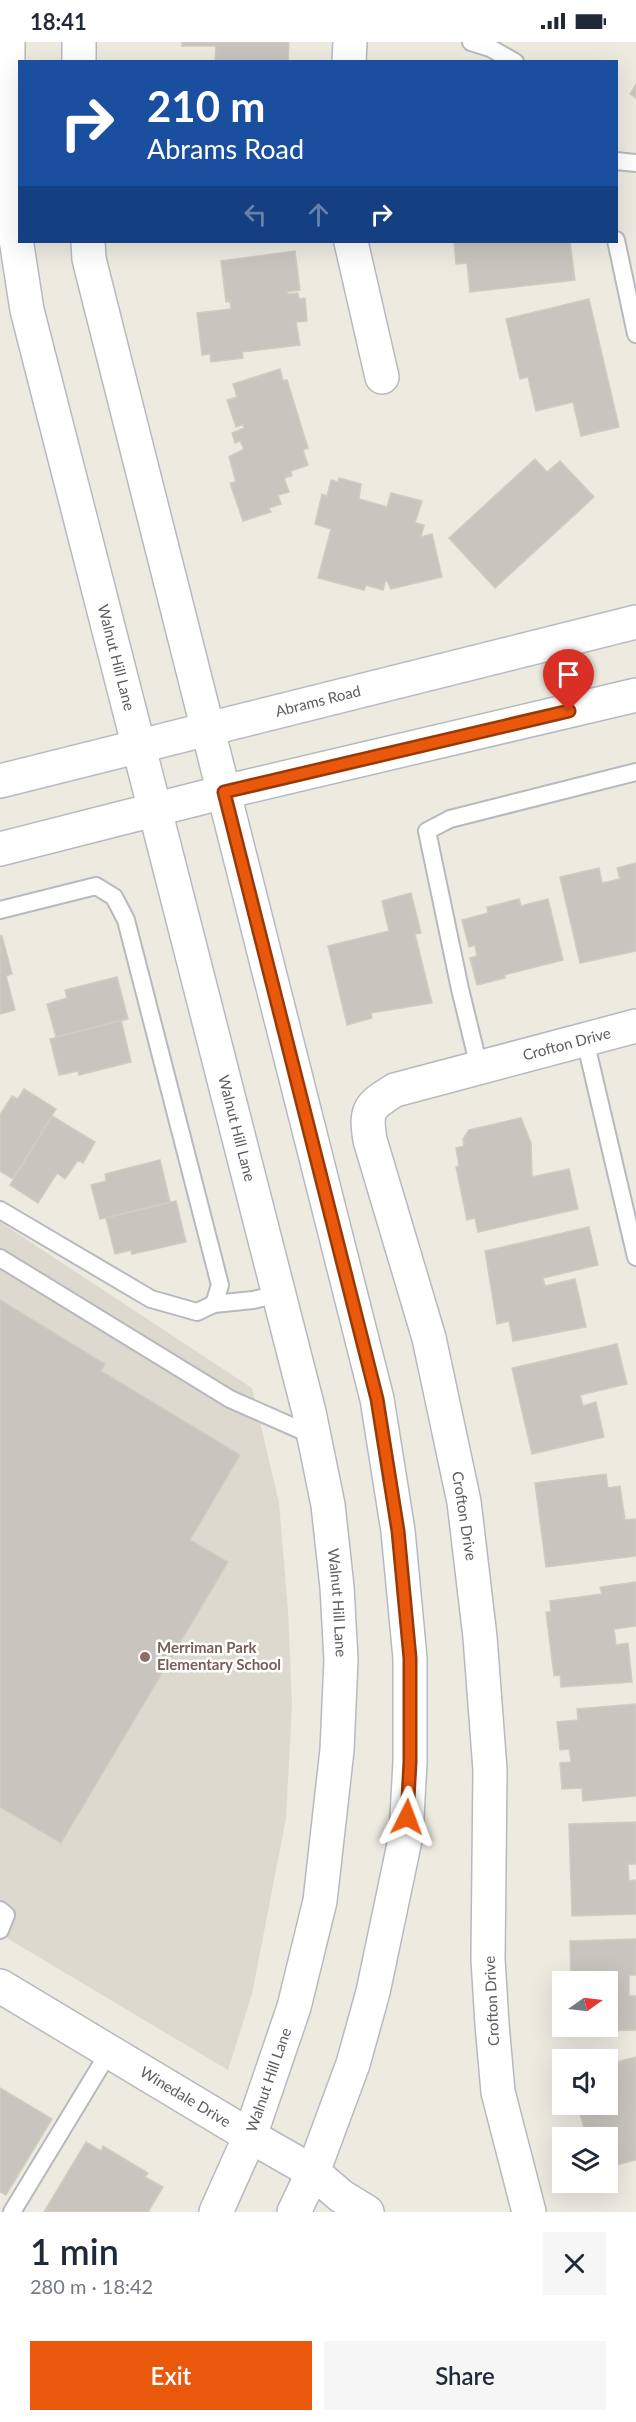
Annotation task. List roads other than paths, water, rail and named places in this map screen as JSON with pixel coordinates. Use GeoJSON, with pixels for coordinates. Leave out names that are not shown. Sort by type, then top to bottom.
{"type":"FeatureCollection","features":[{"type":"Feature","properties":{"kind":"main road","name":"Walnut Hill Lane"},"geometry":{"type":"LineString","coordinates":[[8,42],[9,137],[14,226],[27,310],[314,1436],[328,1505],[337,1587],[341,1660],[338,1750],[320,1901],[294,2007],[250,2136],[216,2212]]}},
{"type":"Feature","properties":{"kind":"main road"},"geometry":{"type":"LineString","coordinates":[[79,42],[79,60]]}},
{"type":"Feature","properties":{"kind":"main road"},"geometry":{"type":"LineString","coordinates":[[349,60],[350,42]]}},
{"type":"Feature","properties":{"kind":"main road"},"geometry":{"type":"LineString","coordinates":[[88,243],[90,259],[377,1399],[398,1531],[410,1658],[410,1762],[406,1835],[372,1992],[356,2053],[312,2172],[294,2212]]}},
{"type":"Feature","properties":{"kind":"main road"},"geometry":{"type":"LineString","coordinates":[[351,243],[382,377]]}},
{"type":"Feature","properties":{"kind":"main road","name":"Abrams Road"},"geometry":{"type":"LineString","coordinates":[[0,781],[636,622]]}},
{"type":"Feature","properties":{"kind":"main road"},"geometry":{"type":"LineString","coordinates":[[0,849],[224,792],[636,695]]}},
{"type":"Feature","properties":{"kind":"main road","name":"Crofton Drive"},"geometry":{"type":"LineString","coordinates":[[529,2212],[498,2092],[488,1959],[490,1770],[480,1637],[465,1502],[429,1338],[370,1140],[366,1118],[376,1102],[395,1090],[636,1026]]}},
{"type":"Feature","properties":{"kind":"main road","name":"Winedale Drive"},"geometry":{"type":"LineString","coordinates":[[0,1986],[312,2172],[341,2196],[367,2212]]}},
{"type":"Feature","properties":{"kind":"lane"},"geometry":{"type":"LineString","coordinates":[[471,42],[489,48],[511,60]]}},
{"type":"Feature","properties":{"kind":"lane"},"geometry":{"type":"LineString","coordinates":[[618,161],[636,163]]}},
{"type":"Feature","properties":{"kind":"lane"},"geometry":{"type":"LineString","coordinates":[[617,243],[636,334]]}},
{"type":"Feature","properties":{"kind":"lane"},"geometry":{"type":"LineString","coordinates":[[479,1067],[427,831],[450,819],[636,772]]}},
{"type":"Feature","properties":{"kind":"lane"},"geometry":{"type":"LineString","coordinates":[[0,910],[96,886],[114,897],[126,920],[220,1286],[214,1304]]}},
{"type":"Feature","properties":{"kind":"lane"},"geometry":{"type":"LineString","coordinates":[[585,1040],[636,1257]]}},
{"type":"Feature","properties":{"kind":"lane"},"geometry":{"type":"LineString","coordinates":[[0,1210],[151,1299],[197,1312],[214,1304],[253,1300],[279,1293]]}},
{"type":"Feature","properties":{"kind":"lane"},"geometry":{"type":"LineString","coordinates":[[0,1258],[230,1399],[314,1436]]}},
{"type":"Feature","properties":{"kind":"lane"},"geometry":{"type":"LineString","coordinates":[[0,1910],[6,1915],[0,1930]]}},
{"type":"Feature","properties":{"kind":"lane"},"geometry":{"type":"LineString","coordinates":[[12,2212],[109,2052]]}},
{"type":"Feature","properties":{"kind":"place","name":"Merriman Park Elementary School"},"geometry":{"type":"Point","coordinates":[145,1657]}}]}
